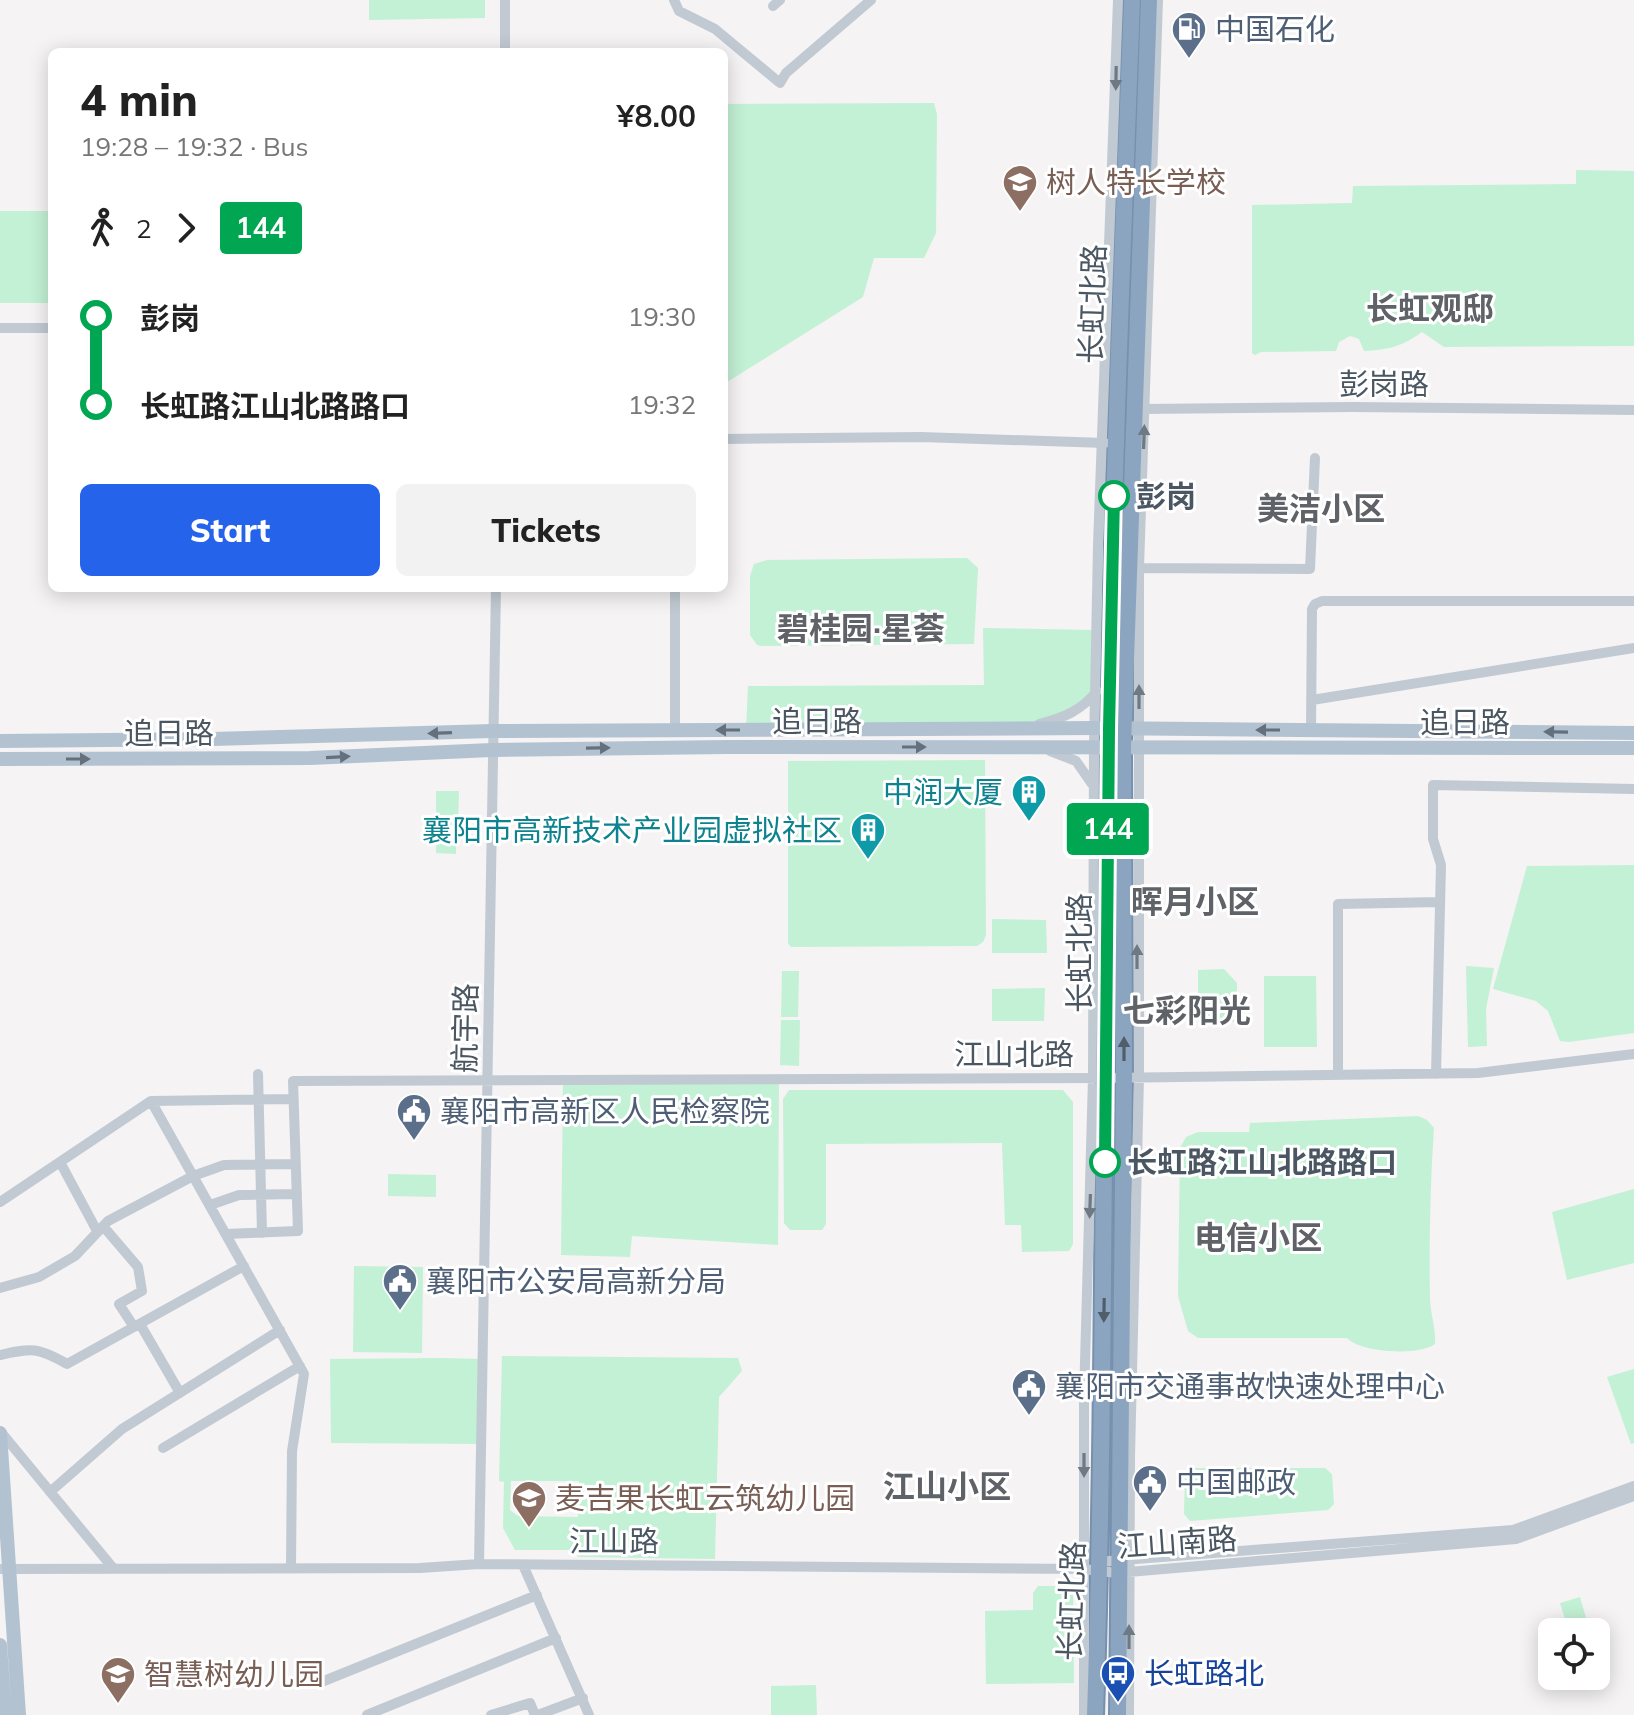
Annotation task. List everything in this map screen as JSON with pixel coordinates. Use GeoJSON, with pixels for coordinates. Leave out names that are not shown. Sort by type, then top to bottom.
{"type":"FeatureCollection","features":[{"type":"Feature","properties":{"kind":"highway","name":"长虹北路"},"geometry":{"type":"LineString","coordinates":[[1095,1715],[1111,1567],[1132,1077],[1111,648],[1108,443],[1132,0]]}},
{"type":"Feature","properties":{"kind":"highway","name":"长虹北路"},"geometry":{"type":"LineString","coordinates":[[1118,1715],[1111,1567],[1100,1078],[1108,814],[1139,409],[1149,0]]}},
{"type":"Feature","properties":{"kind":"main road","name":"追日路"},"geometry":{"type":"LineString","coordinates":[[0,741],[492,731],[1017,729],[1116,737],[1634,748]]}},
{"type":"Feature","properties":{"kind":"main road","name":"追日路"},"geometry":{"type":"LineString","coordinates":[[1,760],[310,758],[492,750],[1021,746],[1116,737],[1311,730],[1634,733]]}},
{"type":"Feature","properties":{"kind":"main road"},"geometry":{"type":"LineString","coordinates":[[0,1432],[5,1568],[19,1715]]}},
{"type":"Feature","properties":{"kind":"main road"},"geometry":{"type":"LineString","coordinates":[[0,1645],[5,1715]]}},
{"type":"Feature","properties":{"kind":"street"},"geometry":{"type":"LineString","coordinates":[[505,0],[505,48]]}},
{"type":"Feature","properties":{"kind":"street"},"geometry":{"type":"LineString","coordinates":[[674,0],[679,11],[715,29],[780,83],[786,73],[871,0]]}},
{"type":"Feature","properties":{"kind":"street"},"geometry":{"type":"LineString","coordinates":[[1116,737],[1095,694],[1108,443],[1118,0]]}},
{"type":"Feature","properties":{"kind":"street"},"geometry":{"type":"LineString","coordinates":[[1100,1078],[1094,787],[1116,737],[1139,568],[1139,409],[1158,0]]}},
{"type":"Feature","properties":{"kind":"street"},"geometry":{"type":"LineString","coordinates":[[0,328],[48,328]]}},
{"type":"Feature","properties":{"kind":"street","name":"彭岗路"},"geometry":{"type":"LineString","coordinates":[[1139,409],[1634,410]]}},
{"type":"Feature","properties":{"kind":"street"},"geometry":{"type":"LineString","coordinates":[[728,439],[921,437],[1108,443]]}},
{"type":"Feature","properties":{"kind":"street"},"geometry":{"type":"LineString","coordinates":[[1139,568],[1310,569],[1315,458]]}},
{"type":"Feature","properties":{"kind":"street","name":"航宇路"},"geometry":{"type":"LineString","coordinates":[[479,1564],[496,592]]}},
{"type":"Feature","properties":{"kind":"street"},"geometry":{"type":"LineString","coordinates":[[675,592],[675,730]]}},
{"type":"Feature","properties":{"kind":"street"},"geometry":{"type":"LineString","coordinates":[[1311,730],[1312,609],[1322,601],[1634,601]]}},
{"type":"Feature","properties":{"kind":"street"},"geometry":{"type":"LineString","coordinates":[[1017,729],[1061,719],[1081,708],[1102,684],[1111,648]]}},
{"type":"Feature","properties":{"kind":"street"},"geometry":{"type":"LineString","coordinates":[[1312,700],[1634,648]]}},
{"type":"Feature","properties":{"kind":"street"},"geometry":{"type":"LineString","coordinates":[[1021,746],[1058,752],[1076,761],[1108,814]]}},
{"type":"Feature","properties":{"kind":"street"},"geometry":{"type":"LineString","coordinates":[[1436,1074],[1441,865],[1433,839],[1433,785],[1506,789],[1634,789]]}},
{"type":"Feature","properties":{"kind":"street"},"geometry":{"type":"LineString","coordinates":[[1338,1075],[1338,904],[1440,902]]}},
{"type":"Feature","properties":{"kind":"street","name":"江山北路"},"geometry":{"type":"LineString","coordinates":[[293,1099],[293,1081],[1436,1074],[1478,1073],[1634,1054]]}},
{"type":"Feature","properties":{"kind":"street"},"geometry":{"type":"LineString","coordinates":[[258,1074],[262,1233]]}},
{"type":"Feature","properties":{"kind":"street"},"geometry":{"type":"LineString","coordinates":[[0,1202],[151,1101],[293,1099],[298,1231],[226,1234]]}},
{"type":"Feature","properties":{"kind":"street"},"geometry":{"type":"LineString","coordinates":[[151,1101],[304,1374],[292,1451],[291,1568]]}},
{"type":"Feature","properties":{"kind":"street"},"geometry":{"type":"LineString","coordinates":[[60,1162],[100,1228],[138,1267],[142,1291],[119,1304],[137,1325],[180,1393]]}},
{"type":"Feature","properties":{"kind":"street"},"geometry":{"type":"LineString","coordinates":[[0,1288],[39,1277],[75,1256],[100,1228],[193,1176],[224,1165],[296,1164]]}},
{"type":"Feature","properties":{"kind":"street"},"geometry":{"type":"LineString","coordinates":[[210,1205],[239,1195],[297,1194]]}},
{"type":"Feature","properties":{"kind":"street"},"geometry":{"type":"LineString","coordinates":[[0,1355],[42,1350],[67,1364],[244,1266]]}},
{"type":"Feature","properties":{"kind":"street"},"geometry":{"type":"LineString","coordinates":[[50,1492],[122,1429],[280,1330]]}},
{"type":"Feature","properties":{"kind":"street"},"geometry":{"type":"LineString","coordinates":[[163,1448],[300,1366]]}},
{"type":"Feature","properties":{"kind":"street"},"geometry":{"type":"LineString","coordinates":[[0,1432],[113,1568]]}},
{"type":"Feature","properties":{"kind":"street","name":"江山南路"},"geometry":{"type":"LineString","coordinates":[[1111,1567],[1513,1530],[1634,1486]]}},
{"type":"Feature","properties":{"kind":"street","name":"江山南路"},"geometry":{"type":"LineString","coordinates":[[1111,1567],[1516,1539],[1634,1496]]}},
{"type":"Feature","properties":{"kind":"street","name":"江山路"},"geometry":{"type":"LineString","coordinates":[[5,1568],[420,1568],[479,1564],[1111,1567]]}},
{"type":"Feature","properties":{"kind":"street"},"geometry":{"type":"LineString","coordinates":[[523,1565],[589,1715]]}},
{"type":"Feature","properties":{"kind":"street"},"geometry":{"type":"LineString","coordinates":[[1084,1715],[1111,1567]]}},
{"type":"Feature","properties":{"kind":"street"},"geometry":{"type":"LineString","coordinates":[[1111,1567],[1129,1715]]}},
{"type":"Feature","properties":{"kind":"street"},"geometry":{"type":"LineString","coordinates":[[319,1683],[537,1595]]}},
{"type":"Feature","properties":{"kind":"street"},"geometry":{"type":"LineString","coordinates":[[367,1715],[556,1638]]}},
{"type":"Feature","properties":{"kind":"street"},"geometry":{"type":"LineString","coordinates":[[491,1715],[530,1703],[537,1715],[583,1698]]}},
{"type":"Feature","properties":{"kind":"green space"},"geometry":{"type":"Polygon","coordinates":[[[369,0],[485,0],[485,18],[369,20],[369,0]]]}},
{"type":"Feature","properties":{"kind":"green space"},"geometry":{"type":"Polygon","coordinates":[[[934,103],[937,114],[936,233],[924,258],[874,258],[863,297],[728,381],[728,104],[934,103]]]}},
{"type":"Feature","properties":{"kind":"green space"},"geometry":{"type":"Polygon","coordinates":[[[1576,170],[1634,171],[1634,346],[1444,347],[1422,332],[1402,344],[1381,350],[1364,351],[1359,339],[1350,336],[1339,342],[1336,351],[1252,353],[1252,205],[1352,203],[1353,186],[1576,184],[1576,170]]]}},
{"type":"Feature","properties":{"kind":"green space"},"geometry":{"type":"Polygon","coordinates":[[[0,211],[48,211],[48,303],[0,303],[0,211]]]}},
{"type":"Feature","properties":{"kind":"green space"},"geometry":{"type":"Polygon","coordinates":[[[967,558],[978,568],[974,644],[762,646],[757,645],[750,635],[750,576],[754,564],[767,560],[967,558]]]}},
{"type":"Feature","properties":{"kind":"green space"},"geometry":{"type":"Polygon","coordinates":[[[983,628],[1096,630],[1095,694],[1081,708],[1017,729],[746,730],[748,686],[984,685],[983,628]]]}},
{"type":"Feature","properties":{"kind":"green space"},"geometry":{"type":"Polygon","coordinates":[[[985,760],[986,935],[983,942],[977,946],[791,947],[788,943],[788,761],[985,760]]]}},
{"type":"Feature","properties":{"kind":"green space"},"geometry":{"type":"Polygon","coordinates":[[[436,791],[459,791],[458,825],[436,825],[436,791]]]}},
{"type":"Feature","properties":{"kind":"green space"},"geometry":{"type":"Polygon","coordinates":[[[436,828],[456,828],[456,854],[436,853],[436,828]]]}},
{"type":"Feature","properties":{"kind":"green space"},"geometry":{"type":"Polygon","coordinates":[[[1634,865],[1634,1033],[1560,1041],[1548,1011],[1536,1001],[1493,989],[1527,866],[1634,865]]]}},
{"type":"Feature","properties":{"kind":"green space"},"geometry":{"type":"Polygon","coordinates":[[[992,919],[1046,920],[1047,953],[992,953],[992,919]]]}},
{"type":"Feature","properties":{"kind":"green space"},"geometry":{"type":"Polygon","coordinates":[[[1466,966],[1494,968],[1486,1009],[1487,1046],[1468,1047],[1466,966]]]}},
{"type":"Feature","properties":{"kind":"green space"},"geometry":{"type":"Polygon","coordinates":[[[1224,969],[1237,983],[1237,1022],[1198,1022],[1198,970],[1224,969]]]}},
{"type":"Feature","properties":{"kind":"green space"},"geometry":{"type":"Polygon","coordinates":[[[782,971],[799,971],[798,1017],[781,1017],[782,971]]]}},
{"type":"Feature","properties":{"kind":"green space"},"geometry":{"type":"Polygon","coordinates":[[[1264,976],[1316,976],[1317,1047],[1264,1047],[1264,976]]]}},
{"type":"Feature","properties":{"kind":"green space"},"geometry":{"type":"Polygon","coordinates":[[[1045,988],[1044,1021],[992,1021],[992,989],[1045,988]]]}},
{"type":"Feature","properties":{"kind":"green space"},"geometry":{"type":"Polygon","coordinates":[[[781,1020],[800,1020],[799,1066],[780,1065],[781,1020]]]}},
{"type":"Feature","properties":{"kind":"green space"},"geometry":{"type":"Polygon","coordinates":[[[779,1079],[778,1245],[632,1236],[630,1257],[561,1255],[563,1080],[779,1079]]]}},
{"type":"Feature","properties":{"kind":"green space"},"geometry":{"type":"Polygon","coordinates":[[[789,1090],[1063,1090],[1073,1102],[1073,1244],[1069,1251],[1022,1252],[1021,1225],[1005,1225],[1002,1143],[826,1144],[826,1224],[822,1230],[790,1230],[784,1223],[783,1099],[789,1090]]]}},
{"type":"Feature","properties":{"kind":"green space"},"geometry":{"type":"Polygon","coordinates":[[[1418,1116],[1434,1128],[1430,1301],[1435,1344],[1416,1350],[1390,1351],[1364,1347],[1347,1338],[1198,1338],[1188,1331],[1178,1296],[1180,1148],[1186,1137],[1198,1132],[1249,1132],[1250,1123],[1418,1116]]]}},
{"type":"Feature","properties":{"kind":"green space"},"geometry":{"type":"Polygon","coordinates":[[[388,1174],[436,1175],[436,1197],[388,1196],[388,1174]]]}},
{"type":"Feature","properties":{"kind":"green space"},"geometry":{"type":"Polygon","coordinates":[[[1634,1189],[1634,1263],[1567,1280],[1552,1212],[1634,1189]]]}},
{"type":"Feature","properties":{"kind":"green space"},"geometry":{"type":"Polygon","coordinates":[[[354,1266],[423,1267],[422,1353],[353,1352],[354,1266]]]}},
{"type":"Feature","properties":{"kind":"green space"},"geometry":{"type":"Polygon","coordinates":[[[502,1356],[738,1358],[742,1371],[719,1397],[715,1559],[578,1557],[577,1550],[515,1550],[503,1528],[504,1482],[499,1481],[502,1356]],[[511,1481],[510,1510],[518,1516],[578,1517],[579,1481],[511,1481]]]}},
{"type":"Feature","properties":{"kind":"green space"},"geometry":{"type":"Polygon","coordinates":[[[330,1359],[483,1359],[481,1444],[331,1443],[330,1359]]]}},
{"type":"Feature","properties":{"kind":"green space"},"geometry":{"type":"Polygon","coordinates":[[[1634,1369],[1634,1443],[1631,1444],[1607,1377],[1634,1369]]]}},
{"type":"Feature","properties":{"kind":"green space"},"geometry":{"type":"Polygon","coordinates":[[[1191,1468],[1325,1468],[1332,1474],[1334,1504],[1328,1510],[1190,1521],[1184,1514],[1185,1474],[1191,1468]]]}},
{"type":"Feature","properties":{"kind":"green space"},"geometry":{"type":"Polygon","coordinates":[[[1038,1586],[1073,1586],[1074,1683],[986,1684],[985,1611],[1033,1610],[1033,1593],[1038,1586]]]}},
{"type":"Feature","properties":{"kind":"green space"},"geometry":{"type":"Polygon","coordinates":[[[1580,1597],[1586,1618],[1565,1618],[1560,1603],[1580,1597]]]}},
{"type":"Feature","properties":{"kind":"green space"},"geometry":{"type":"Polygon","coordinates":[[[816,1685],[817,1715],[771,1715],[771,1686],[816,1685]]]}},
{"type":"Feature","properties":{"kind":"bus line","name":"144"},"geometry":{"type":"LineString","coordinates":[[1105,1162],[1114,496]]}},
{"type":"Feature","properties":{"kind":"place","name":"中国石化"},"geometry":{"type":"Point","coordinates":[1189,60]}},
{"type":"Feature","properties":{"kind":"place","name":"树人特长学校"},"geometry":{"type":"Point","coordinates":[1020,213]}},
{"type":"Feature","properties":{"kind":"place","name":"彭岗"},"geometry":{"type":"Point","coordinates":[1114,496]}},
{"type":"Feature","properties":{"kind":"place","name":"中润大厦"},"geometry":{"type":"Point","coordinates":[1029,823]}},
{"type":"Feature","properties":{"kind":"place","name":"襄阳市高新技术产业园虚拟社区"},"geometry":{"type":"Point","coordinates":[868,861]}},
{"type":"Feature","properties":{"kind":"place","name":"襄阳市高新区人民检察院"},"geometry":{"type":"Point","coordinates":[414,1142]}},
{"type":"Feature","properties":{"kind":"place","name":"长虹路江山北路路口"},"geometry":{"type":"Point","coordinates":[1105,1162]}},
{"type":"Feature","properties":{"kind":"place","name":"襄阳市公安局高新分局"},"geometry":{"type":"Point","coordinates":[400,1312]}},
{"type":"Feature","properties":{"kind":"place","name":"襄阳市交通事故快速处理中心"},"geometry":{"type":"Point","coordinates":[1029,1417]}},
{"type":"Feature","properties":{"kind":"place","name":"中国邮政"},"geometry":{"type":"Point","coordinates":[1150,1513]}},
{"type":"Feature","properties":{"kind":"place","name":"麦吉果长虹云筑幼儿园"},"geometry":{"type":"Point","coordinates":[529,1529]}},
{"type":"Feature","properties":{"kind":"place","name":"长虹路北"},"geometry":{"type":"Point","coordinates":[1118,1704]}},
{"type":"Feature","properties":{"kind":"place","name":"智慧树幼儿园"},"geometry":{"type":"Point","coordinates":[118,1705]}},
{"type":"Feature","properties":{"kind":"district","name":"长虹观邸"},"geometry":{"type":"Point","coordinates":[1430,308]}},
{"type":"Feature","properties":{"kind":"district","name":"美洁小区"},"geometry":{"type":"Point","coordinates":[1321,508]}},
{"type":"Feature","properties":{"kind":"district","name":"碧桂园·星荟"},"geometry":{"type":"Point","coordinates":[861,628]}},
{"type":"Feature","properties":{"kind":"district","name":"晖月小区"},"geometry":{"type":"Point","coordinates":[1195,901]}},
{"type":"Feature","properties":{"kind":"district","name":"七彩阳光"},"geometry":{"type":"Point","coordinates":[1187,1010]}},
{"type":"Feature","properties":{"kind":"district","name":"电信小区"},"geometry":{"type":"Point","coordinates":[1258,1237]}},
{"type":"Feature","properties":{"kind":"district","name":"江山小区"},"geometry":{"type":"Point","coordinates":[947,1486]}}]}
